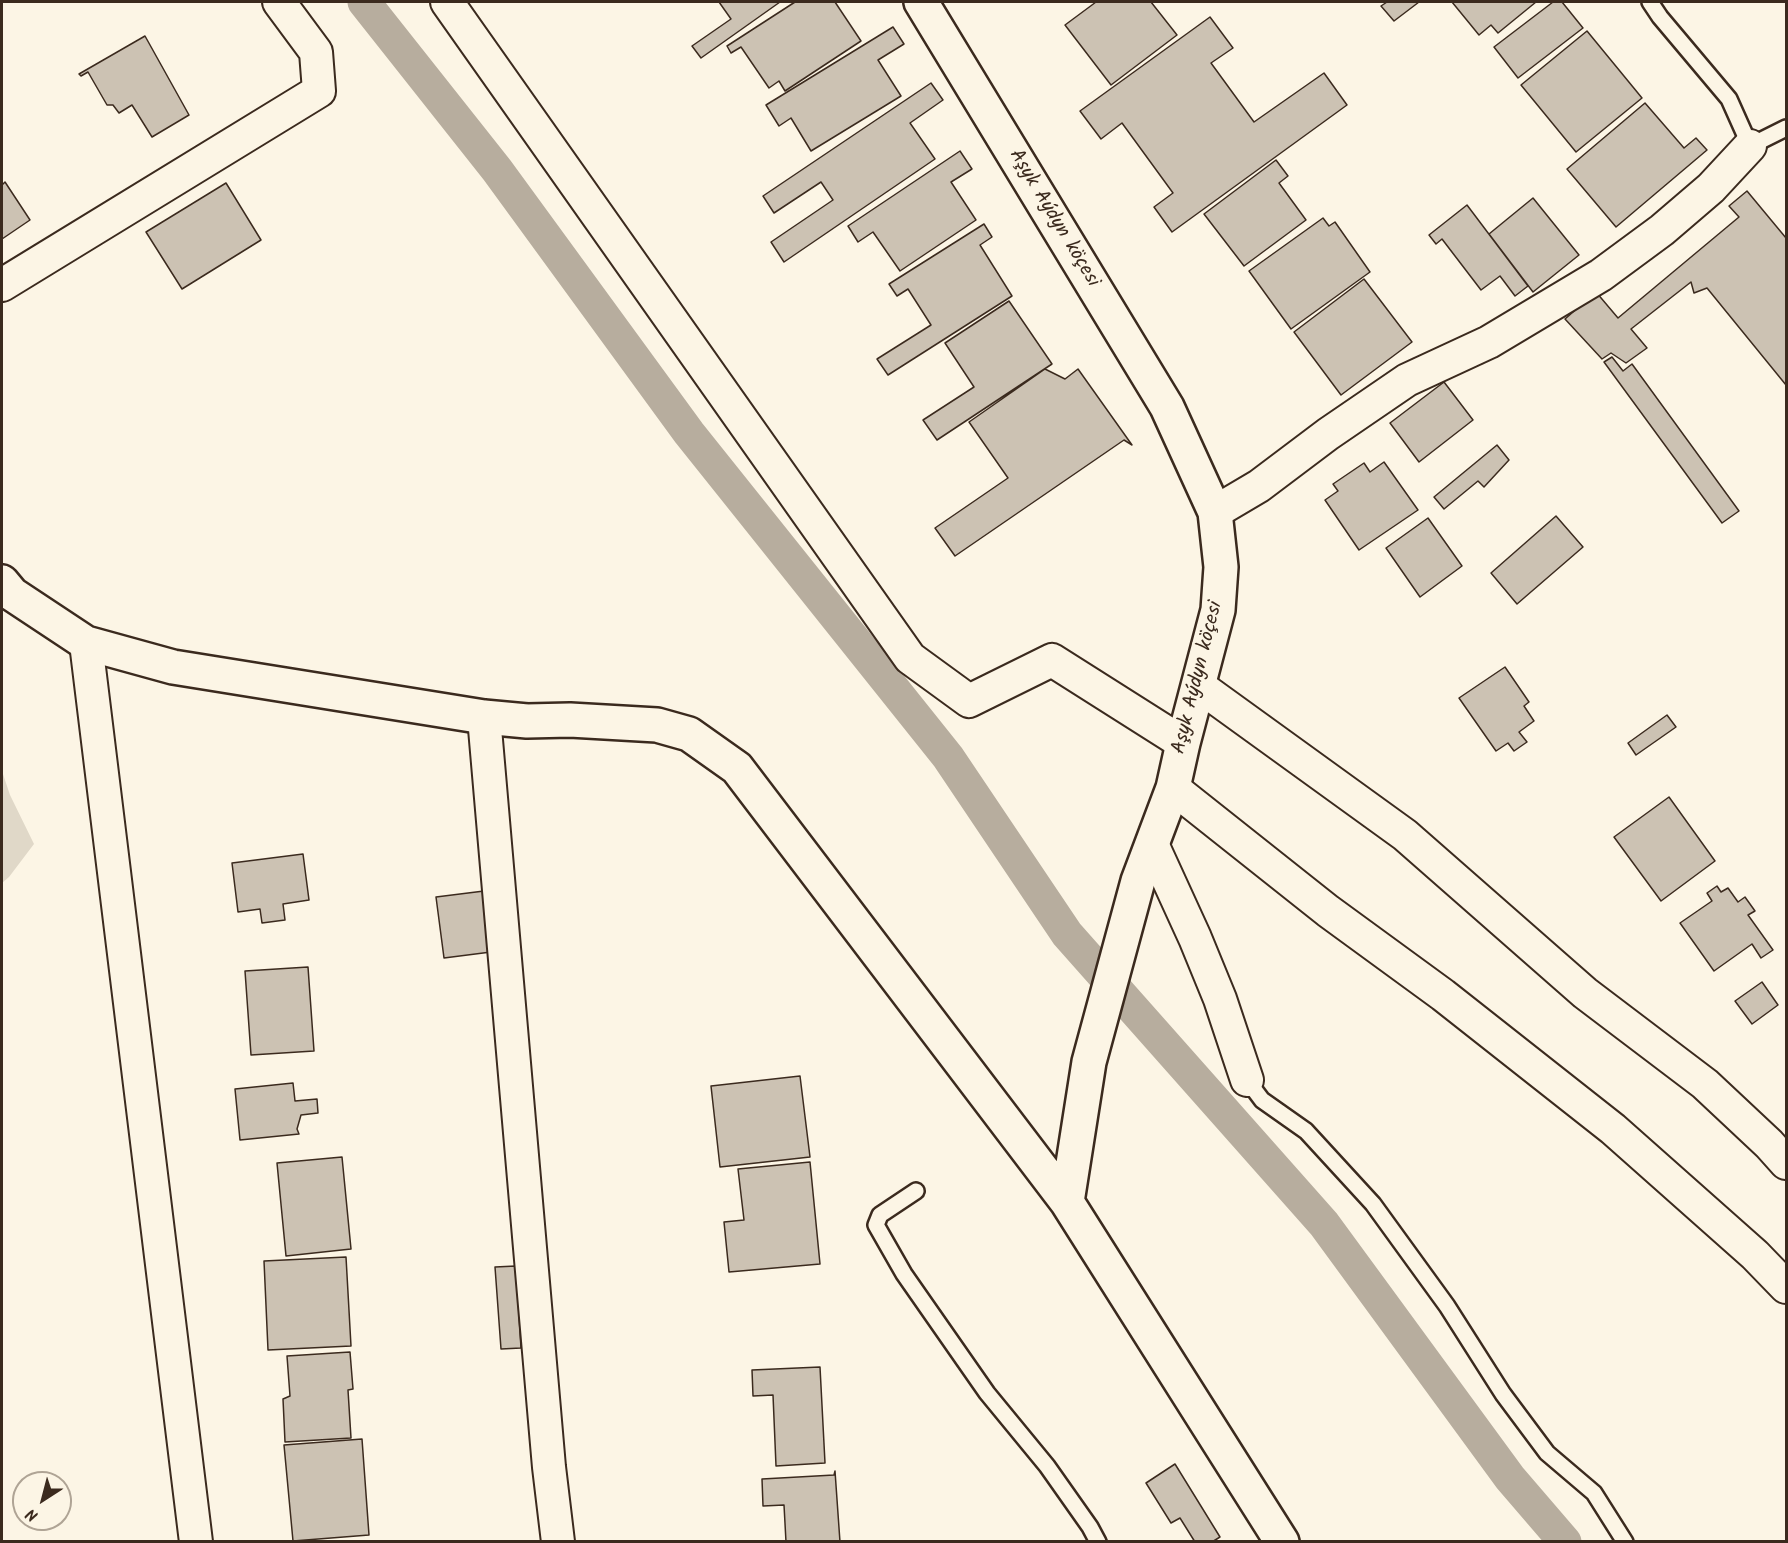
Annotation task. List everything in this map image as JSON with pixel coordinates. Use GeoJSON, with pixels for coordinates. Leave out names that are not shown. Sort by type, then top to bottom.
{"type":"FeatureCollection","features":[{"type":"Feature","properties":{"kind":"main road","name":"Aşyk Aýdyn köçesi"},"geometry":{"type":"LineString","coordinates":[[921,2],[1167,407],[1215,512],[1221,567],[1218,610],[1173,788],[1138,881],[1089,1062],[1067,1202]]}},
{"type":"Feature","properties":{"kind":"main road"},"geometry":{"type":"LineString","coordinates":[[2,582],[12,594],[86,643],[173,667],[484,717],[657,725],[689,734],[737,768],[1067,1202],[1282,1542]]}},
{"type":"Feature","properties":{"kind":"street"},"geometry":{"type":"LineString","coordinates":[[2,285],[320,91],[316,51],[279,2]]}},
{"type":"Feature","properties":{"kind":"street"},"geometry":{"type":"LineString","coordinates":[[447,2],[910,658],[969,701],[1052,660],[1183,743]]}},
{"type":"Feature","properties":{"kind":"street"},"geometry":{"type":"LineString","coordinates":[[1215,512],[1259,486],[1328,434],[1407,380],[1489,342],[1601,275],[1662,230],[1711,188],[1750,146]]}},
{"type":"Feature","properties":{"kind":"street"},"geometry":{"type":"LineString","coordinates":[[86,643],[196,1542]]}},
{"type":"Feature","properties":{"kind":"street"},"geometry":{"type":"LineString","coordinates":[[1199,686],[1406,835],[1585,993],[1705,1084],[1770,1144],[1786,1163]]}},
{"type":"Feature","properties":{"kind":"street"},"geometry":{"type":"LineString","coordinates":[[484,717],[549,1467],[558,1542]]}},
{"type":"Feature","properties":{"kind":"street"},"geometry":{"type":"LineString","coordinates":[[1173,788],[1328,911],[1443,995],[1613,1129],[1755,1254],[1786,1287]]}},
{"type":"Feature","properties":{"kind":"street"},"geometry":{"type":"LineString","coordinates":[[1152,844],[1220,999],[1247,1080]]}},
{"type":"Feature","properties":{"kind":"lane"},"geometry":{"type":"LineString","coordinates":[[1650,2],[1729,99],[1750,146],[1786,128]]}},
{"type":"Feature","properties":{"kind":"lane"},"geometry":{"type":"LineString","coordinates":[[1247,1080],[1262,1100],[1306,1131],[1373,1204],[1447,1306],[1503,1394],[1547,1453],[1594,1493],[1625,1542]]}},
{"type":"Feature","properties":{"kind":"lane"},"geometry":{"type":"LineString","coordinates":[[916,1191],[880,1215],[876,1225],[904,1274],[987,1394],[1047,1467],[1090,1527],[1098,1542]]}},
{"type":"Feature","properties":{"kind":"shaded area"},"geometry":{"type":"Polygon","coordinates":[[[2,771],[10,795],[34,844],[2,883],[2,771]]]}},
{"type":"Feature","properties":{"kind":"building"},"geometry":{"type":"Polygon","coordinates":[[[719,2],[780,2],[701,58],[692,46],[731,19],[719,2]]]}},
{"type":"Feature","properties":{"kind":"building"},"geometry":{"type":"Polygon","coordinates":[[[795,2],[835,2],[861,41],[785,91],[779,81],[769,88],[741,47],[731,53],[727,46],[795,2]]]}},
{"type":"Feature","properties":{"kind":"building"},"geometry":{"type":"Polygon","coordinates":[[[1096,2],[1151,2],[1177,35],[1111,85],[1065,25],[1096,2]]]}},
{"type":"Feature","properties":{"kind":"building"},"geometry":{"type":"Polygon","coordinates":[[[1387,2],[1419,2],[1394,21],[1381,6],[1387,2]]]}},
{"type":"Feature","properties":{"kind":"building"},"geometry":{"type":"Polygon","coordinates":[[[1452,2],[1536,2],[1498,33],[1491,25],[1479,35],[1452,2]]]}},
{"type":"Feature","properties":{"kind":"building"},"geometry":{"type":"Polygon","coordinates":[[[1553,2],[1562,2],[1583,28],[1518,78],[1494,47],[1553,2]]]}},
{"type":"Feature","properties":{"kind":"building"},"geometry":{"type":"Polygon","coordinates":[[[1210,17],[1233,48],[1211,63],[1254,122],[1324,73],[1347,105],[1172,232],[1154,207],[1173,193],[1122,123],[1101,139],[1080,111],[1210,17]]]}},
{"type":"Feature","properties":{"kind":"building"},"geometry":{"type":"Polygon","coordinates":[[[893,27],[904,44],[878,60],[901,96],[811,151],[791,118],[779,126],[766,105],[893,27]]]}},
{"type":"Feature","properties":{"kind":"building"},"geometry":{"type":"Polygon","coordinates":[[[1587,31],[1642,98],[1576,152],[1521,85],[1587,31]]]}},
{"type":"Feature","properties":{"kind":"building"},"geometry":{"type":"Polygon","coordinates":[[[145,36],[189,115],[152,137],[132,105],[119,113],[113,105],[107,105],[88,72],[81,76],[79,74],[145,36]]]}},
{"type":"Feature","properties":{"kind":"building"},"geometry":{"type":"Polygon","coordinates":[[[931,83],[943,100],[910,123],[935,159],[784,262],[771,242],[833,200],[821,182],[774,213],[763,196],[931,83]]]}},
{"type":"Feature","properties":{"kind":"building"},"geometry":{"type":"Polygon","coordinates":[[[1645,103],[1684,148],[1696,138],[1707,150],[1616,227],[1567,169],[1645,103]]]}},
{"type":"Feature","properties":{"kind":"building"},"geometry":{"type":"Polygon","coordinates":[[[960,151],[972,169],[951,182],[976,220],[900,271],[873,232],[858,242],[848,226],[960,151]]]}},
{"type":"Feature","properties":{"kind":"building"},"geometry":{"type":"Polygon","coordinates":[[[1276,160],[1288,176],[1279,183],[1306,220],[1244,266],[1204,214],[1276,160]]]}},
{"type":"Feature","properties":{"kind":"building"},"geometry":{"type":"Polygon","coordinates":[[[5,182],[30,220],[2,239],[2,185],[5,182]]]}},
{"type":"Feature","properties":{"kind":"building"},"geometry":{"type":"Polygon","coordinates":[[[226,183],[261,240],[182,289],[146,232],[226,183]]]}},
{"type":"Feature","properties":{"kind":"building"},"geometry":{"type":"Polygon","coordinates":[[[1747,191],[1786,238],[1786,385],[1707,288],[1694,293],[1691,282],[1631,329],[1647,348],[1626,363],[1611,353],[1602,359],[1565,319],[1596,292],[1618,318],[1739,217],[1729,206],[1747,191]]]}},
{"type":"Feature","properties":{"kind":"building"},"geometry":{"type":"Polygon","coordinates":[[[1533,198],[1579,255],[1533,292],[1489,234],[1533,198]]]}},
{"type":"Feature","properties":{"kind":"building"},"geometry":{"type":"Polygon","coordinates":[[[1467,205],[1528,286],[1515,296],[1500,276],[1481,290],[1442,239],[1436,244],[1429,235],[1467,205]]]}},
{"type":"Feature","properties":{"kind":"building"},"geometry":{"type":"Polygon","coordinates":[[[1323,218],[1329,226],[1335,222],[1370,272],[1291,329],[1249,271],[1323,218]]]}},
{"type":"Feature","properties":{"kind":"building"},"geometry":{"type":"Polygon","coordinates":[[[984,224],[992,237],[980,245],[1012,296],[888,375],[877,359],[931,325],[908,289],[897,296],[889,284],[984,224]]]}},
{"type":"Feature","properties":{"kind":"building"},"geometry":{"type":"Polygon","coordinates":[[[1364,279],[1412,342],[1341,395],[1294,332],[1364,279]]]}},
{"type":"Feature","properties":{"kind":"building"},"geometry":{"type":"Polygon","coordinates":[[[1009,301],[1052,364],[937,440],[923,420],[974,387],[945,343],[1009,301]]]}},
{"type":"Feature","properties":{"kind":"building"},"geometry":{"type":"Polygon","coordinates":[[[1612,357],[1623,371],[1632,364],[1739,511],[1722,523],[1604,362],[1612,357]]]}},
{"type":"Feature","properties":{"kind":"building"},"geometry":{"type":"Polygon","coordinates":[[[1045,369],[1065,379],[1078,369],[1132,445],[1124,440],[955,556],[935,528],[1008,478],[969,422],[1045,369]]]}},
{"type":"Feature","properties":{"kind":"building"},"geometry":{"type":"Polygon","coordinates":[[[1444,382],[1473,420],[1419,462],[1390,423],[1444,382]]]}},
{"type":"Feature","properties":{"kind":"building"},"geometry":{"type":"Polygon","coordinates":[[[1497,445],[1509,460],[1484,487],[1478,481],[1444,509],[1434,497],[1497,445]]]}},
{"type":"Feature","properties":{"kind":"building"},"geometry":{"type":"Polygon","coordinates":[[[1384,462],[1418,510],[1359,550],[1325,500],[1338,491],[1333,484],[1364,463],[1370,472],[1384,462]]]}},
{"type":"Feature","properties":{"kind":"building"},"geometry":{"type":"Polygon","coordinates":[[[1556,516],[1583,547],[1517,604],[1491,573],[1556,516]]]}},
{"type":"Feature","properties":{"kind":"building"},"geometry":{"type":"Polygon","coordinates":[[[1428,518],[1462,566],[1420,597],[1386,548],[1428,518]]]}},
{"type":"Feature","properties":{"kind":"building"},"geometry":{"type":"Polygon","coordinates":[[[1505,667],[1529,702],[1524,706],[1534,721],[1519,732],[1527,742],[1514,751],[1508,743],[1496,751],[1459,698],[1505,667]]]}},
{"type":"Feature","properties":{"kind":"building"},"geometry":{"type":"Polygon","coordinates":[[[1667,715],[1676,727],[1636,755],[1628,743],[1667,715]]]}},
{"type":"Feature","properties":{"kind":"building"},"geometry":{"type":"Polygon","coordinates":[[[1669,797],[1715,861],[1661,901],[1614,837],[1669,797]]]}},
{"type":"Feature","properties":{"kind":"building"},"geometry":{"type":"Polygon","coordinates":[[[303,854],[309,900],[283,904],[285,920],[262,923],[260,909],[238,912],[232,863],[303,854]]]}},
{"type":"Feature","properties":{"kind":"building"},"geometry":{"type":"Polygon","coordinates":[[[1717,886],[1721,892],[1728,888],[1738,902],[1745,897],[1755,911],[1748,915],[1773,950],[1761,958],[1752,944],[1714,971],[1680,923],[1712,901],[1707,893],[1717,886]]]}},
{"type":"Feature","properties":{"kind":"building"},"geometry":{"type":"Polygon","coordinates":[[[484,891],[491,952],[444,958],[436,897],[484,891]]]}},
{"type":"Feature","properties":{"kind":"building"},"geometry":{"type":"Polygon","coordinates":[[[308,967],[314,1051],[251,1055],[245,971],[308,967]]]}},
{"type":"Feature","properties":{"kind":"building"},"geometry":{"type":"Polygon","coordinates":[[[1762,982],[1778,1005],[1752,1024],[1735,1001],[1762,982]]]}},
{"type":"Feature","properties":{"kind":"building"},"geometry":{"type":"Polygon","coordinates":[[[800,1076],[810,1157],[720,1167],[711,1086],[800,1076]]]}},
{"type":"Feature","properties":{"kind":"building"},"geometry":{"type":"Polygon","coordinates":[[[293,1083],[295,1101],[317,1099],[318,1113],[301,1115],[297,1129],[299,1134],[240,1140],[235,1089],[293,1083]]]}},
{"type":"Feature","properties":{"kind":"building"},"geometry":{"type":"Polygon","coordinates":[[[342,1157],[351,1249],[286,1256],[277,1163],[342,1157]]]}},
{"type":"Feature","properties":{"kind":"building"},"geometry":{"type":"Polygon","coordinates":[[[810,1162],[820,1264],[729,1272],[724,1222],[744,1220],[738,1169],[810,1162]]]}},
{"type":"Feature","properties":{"kind":"building"},"geometry":{"type":"Polygon","coordinates":[[[346,1257],[351,1346],[268,1350],[264,1261],[346,1257]]]}},
{"type":"Feature","properties":{"kind":"building"},"geometry":{"type":"Polygon","coordinates":[[[516,1266],[521,1348],[501,1349],[495,1267],[516,1266]]]}},
{"type":"Feature","properties":{"kind":"building"},"geometry":{"type":"Polygon","coordinates":[[[350,1352],[353,1389],[348,1390],[351,1438],[285,1442],[283,1399],[290,1396],[287,1356],[350,1352]]]}},
{"type":"Feature","properties":{"kind":"building"},"geometry":{"type":"Polygon","coordinates":[[[820,1367],[825,1463],[776,1466],[773,1395],[753,1396],[752,1370],[820,1367]]]}},
{"type":"Feature","properties":{"kind":"building"},"geometry":{"type":"Polygon","coordinates":[[[362,1439],[369,1535],[293,1541],[284,1445],[362,1439]]]}},
{"type":"Feature","properties":{"kind":"building"},"geometry":{"type":"Polygon","coordinates":[[[1175,1464],[1220,1537],[1212,1542],[1195,1542],[1180,1518],[1171,1523],[1146,1483],[1175,1464]]]}},
{"type":"Feature","properties":{"kind":"building"},"geometry":{"type":"Polygon","coordinates":[[[835,1471],[840,1542],[786,1542],[784,1505],[763,1506],[762,1479],[834,1475],[835,1471]]]}},
{"type":"Feature","properties":{"kind":"waterway"},"geometry":{"type":"LineString","coordinates":[[364,2],[497,170],[689,433],[948,757],[1067,934],[1324,1224],[1510,1478],[1565,1542]]}}]}
